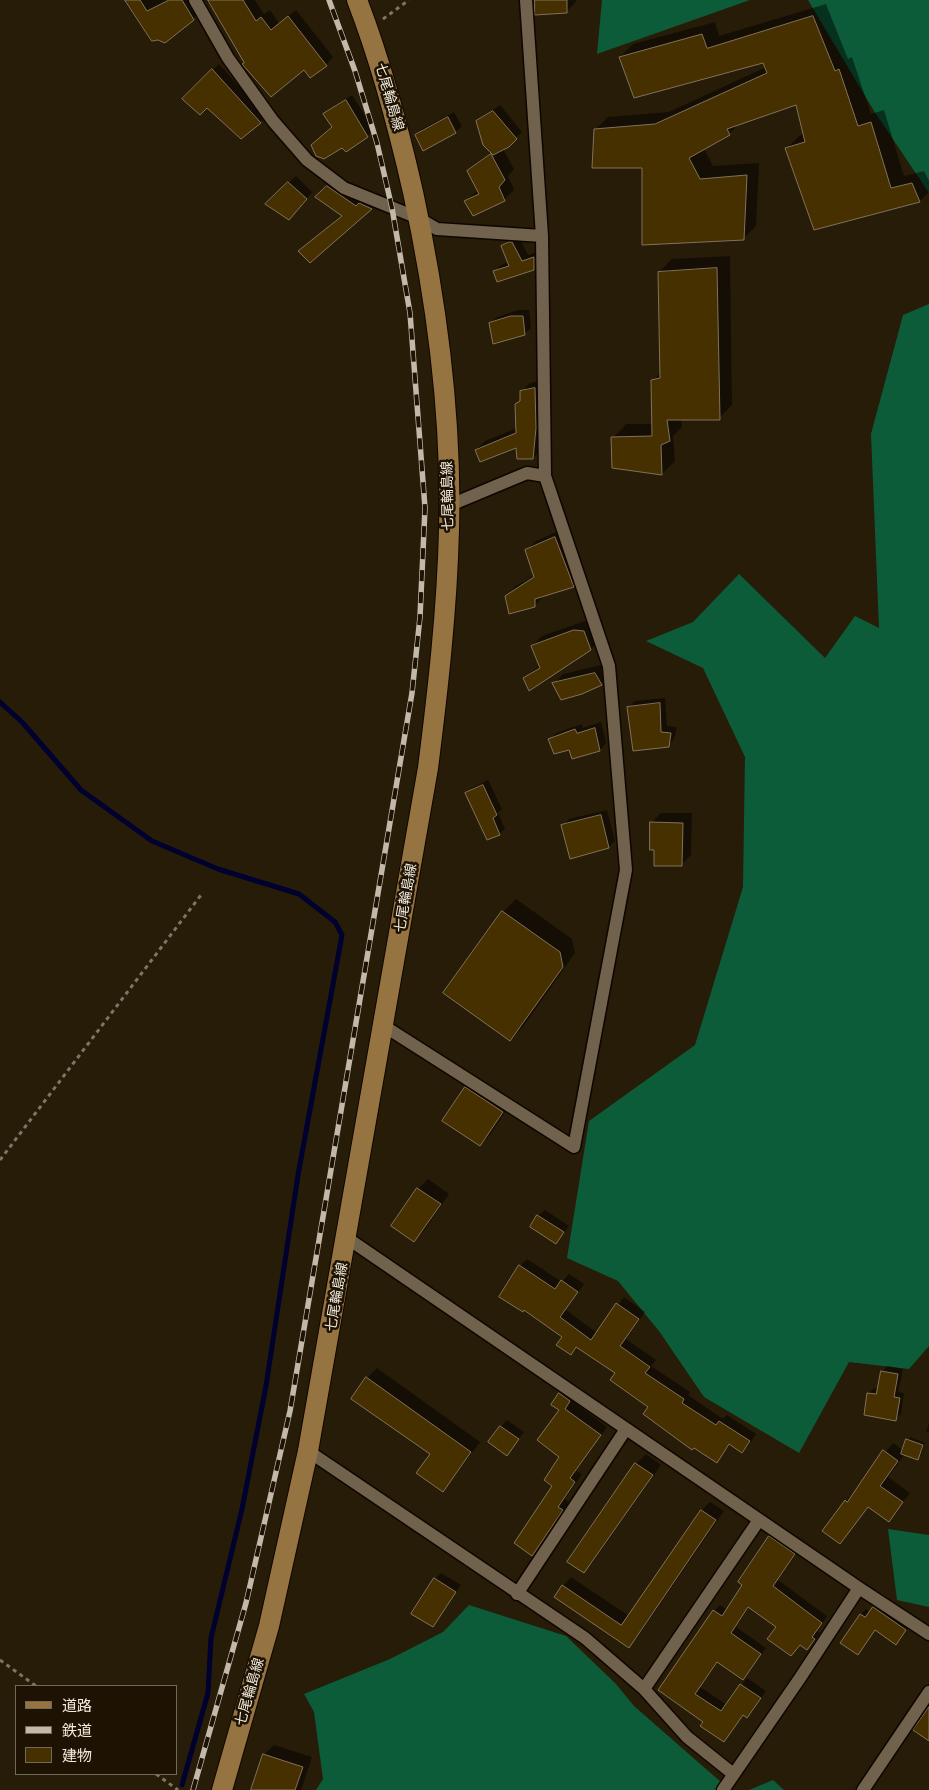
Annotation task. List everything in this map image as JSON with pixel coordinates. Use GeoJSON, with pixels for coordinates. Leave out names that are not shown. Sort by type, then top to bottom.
{"type":"FeatureCollection","features":[{"type":"Feature","properties":{"kind":"main road","name":"七尾輪島線"},"geometry":{"type":"LineString","coordinates":[[222,1790],[270,1626],[308,1451],[347,1238],[428,768],[441,666],[448,506],[446,419],[439,332],[418,218],[397,124],[357,0]]}},
{"type":"Feature","properties":{"kind":"street"},"geometry":{"type":"LineString","coordinates":[[195,0],[228,58],[273,122],[307,160],[344,188],[418,218],[437,229],[542,236]]}},
{"type":"Feature","properties":{"kind":"street"},"geometry":{"type":"LineString","coordinates":[[384,1026],[574,1147],[626,870],[609,666],[545,476],[542,236],[526,0]]}},
{"type":"Feature","properties":{"kind":"street"},"geometry":{"type":"LineString","coordinates":[[448,506],[527,473],[545,476]]}},
{"type":"Feature","properties":{"kind":"street"},"geometry":{"type":"LineString","coordinates":[[347,1238],[929,1634]]}},
{"type":"Feature","properties":{"kind":"street"},"geometry":{"type":"LineString","coordinates":[[517,1594],[626,1429]]}},
{"type":"Feature","properties":{"kind":"street"},"geometry":{"type":"LineString","coordinates":[[308,1451],[517,1594],[586,1638],[644,1689],[687,1737],[732,1773]]}},
{"type":"Feature","properties":{"kind":"street"},"geometry":{"type":"LineString","coordinates":[[644,1689],[759,1520]]}},
{"type":"Feature","properties":{"kind":"street"},"geometry":{"type":"LineString","coordinates":[[723,1790],[732,1773],[800,1678],[860,1588]]}},
{"type":"Feature","properties":{"kind":"street"},"geometry":{"type":"LineString","coordinates":[[863,1790],[929,1692]]}},
{"type":"Feature","properties":{"kind":"path"},"geometry":{"type":"LineString","coordinates":[[368,30],[409,0]]}},
{"type":"Feature","properties":{"kind":"path"},"geometry":{"type":"LineString","coordinates":[[0,1160],[201,895]]}},
{"type":"Feature","properties":{"kind":"path"},"geometry":{"type":"LineString","coordinates":[[0,1660],[35,1685]]}},
{"type":"Feature","properties":{"kind":"path"},"geometry":{"type":"LineString","coordinates":[[157,1775],[178,1790]]}},
{"type":"Feature","properties":{"kind":"green space"},"geometry":{"type":"Polygon","coordinates":[[[602,0],[750,0],[597,54],[602,0]]]}},
{"type":"Feature","properties":{"kind":"green space"},"geometry":{"type":"Polygon","coordinates":[[[808,0],[929,0],[929,193],[874,111],[808,0]]]}},
{"type":"Feature","properties":{"kind":"green space"},"geometry":{"type":"Polygon","coordinates":[[[929,304],[929,1346],[909,1369],[849,1362],[799,1453],[704,1397],[659,1331],[618,1281],[567,1258],[589,1121],[695,1045],[743,887],[745,757],[703,668],[646,641],[693,622],[739,574],[825,658],[855,616],[879,628],[871,434],[903,315],[929,304]]]}},
{"type":"Feature","properties":{"kind":"green space"},"geometry":{"type":"Polygon","coordinates":[[[888,1529],[929,1535],[929,1607],[897,1600],[888,1529]]]}},
{"type":"Feature","properties":{"kind":"green space"},"geometry":{"type":"Polygon","coordinates":[[[469,1605],[566,1636],[616,1684],[634,1706],[730,1790],[316,1790],[323,1779],[314,1712],[304,1694],[390,1659],[443,1632],[469,1605]]]}},
{"type":"Feature","properties":{"kind":"green space"},"geometry":{"type":"Polygon","coordinates":[[[773,1780],[784,1790],[749,1790],[773,1780]]]}},
{"type":"Feature","properties":{"kind":"building"},"geometry":{"type":"Polygon","coordinates":[[[125,0],[140,0],[147,11],[169,0],[182,0],[194,20],[165,43],[158,40],[152,41],[125,0]]]}},
{"type":"Feature","properties":{"kind":"building"},"geometry":{"type":"Polygon","coordinates":[[[208,0],[243,0],[256,21],[261,17],[271,30],[288,16],[327,66],[310,78],[304,70],[271,97],[242,64],[244,63],[208,0]]]}},
{"type":"Feature","properties":{"kind":"building"},"geometry":{"type":"Polygon","coordinates":[[[535,0],[567,0],[567,13],[535,15],[535,0]]]}},
{"type":"Feature","properties":{"kind":"building"},"geometry":{"type":"Polygon","coordinates":[[[813,16],[835,71],[839,69],[858,126],[871,122],[891,188],[912,183],[920,202],[814,230],[785,148],[805,142],[796,105],[727,129],[730,135],[689,158],[700,179],[747,175],[744,240],[642,245],[642,168],[592,168],[594,129],[655,124],[767,73],[763,63],[634,98],[619,57],[702,34],[707,48],[813,16]]]}},
{"type":"Feature","properties":{"kind":"building"},"geometry":{"type":"Polygon","coordinates":[[[212,69],[261,123],[241,139],[207,108],[200,115],[182,99],[212,69]]]}},
{"type":"Feature","properties":{"kind":"building"},"geometry":{"type":"Polygon","coordinates":[[[346,100],[368,137],[346,152],[342,148],[324,159],[316,156],[311,145],[332,127],[323,114],[346,100]]]}},
{"type":"Feature","properties":{"kind":"building"},"geometry":{"type":"Polygon","coordinates":[[[493,111],[517,139],[509,147],[493,155],[483,145],[476,121],[493,111]]]}},
{"type":"Feature","properties":{"kind":"building"},"geometry":{"type":"Polygon","coordinates":[[[448,117],[456,133],[423,151],[415,135],[448,117]]]}},
{"type":"Feature","properties":{"kind":"building"},"geometry":{"type":"Polygon","coordinates":[[[491,154],[505,180],[499,187],[505,201],[473,216],[464,201],[479,194],[467,171],[491,154]]]}},
{"type":"Feature","properties":{"kind":"building"},"geometry":{"type":"Polygon","coordinates":[[[288,182],[307,199],[289,220],[265,204],[288,182]]]}},
{"type":"Feature","properties":{"kind":"building"},"geometry":{"type":"Polygon","coordinates":[[[327,186],[356,206],[359,203],[372,209],[310,263],[298,251],[342,216],[315,197],[327,186]]]}},
{"type":"Feature","properties":{"kind":"building"},"geometry":{"type":"Polygon","coordinates":[[[512,242],[522,261],[534,257],[534,270],[497,282],[493,271],[509,266],[501,246],[512,242]]]}},
{"type":"Feature","properties":{"kind":"building"},"geometry":{"type":"Polygon","coordinates":[[[717,268],[720,420],[667,420],[670,441],[661,445],[662,475],[612,468],[611,437],[652,436],[651,380],[660,378],[658,272],[717,268]]]}},
{"type":"Feature","properties":{"kind":"building"},"geometry":{"type":"Polygon","coordinates":[[[511,316],[523,316],[525,335],[493,344],[489,323],[511,316]]]}},
{"type":"Feature","properties":{"kind":"building"},"geometry":{"type":"Polygon","coordinates":[[[535,388],[536,428],[533,459],[517,459],[516,448],[480,462],[475,450],[516,433],[515,404],[520,401],[520,391],[535,388]]]}},
{"type":"Feature","properties":{"kind":"building"},"geometry":{"type":"Polygon","coordinates":[[[555,537],[574,587],[535,599],[535,607],[509,614],[505,596],[534,577],[525,550],[555,537]]]}},
{"type":"Feature","properties":{"kind":"building"},"geometry":{"type":"Polygon","coordinates":[[[574,630],[584,631],[591,650],[529,691],[523,678],[540,668],[531,646],[574,630]]]}},
{"type":"Feature","properties":{"kind":"building"},"geometry":{"type":"Polygon","coordinates":[[[595,673],[602,685],[582,694],[561,700],[552,683],[595,673]]]}},
{"type":"Feature","properties":{"kind":"building"},"geometry":{"type":"Polygon","coordinates":[[[660,703],[661,732],[671,733],[669,747],[633,751],[627,707],[660,703]]]}},
{"type":"Feature","properties":{"kind":"building"},"geometry":{"type":"Polygon","coordinates":[[[595,728],[600,751],[572,759],[569,750],[554,754],[548,739],[575,729],[577,733],[595,728]]]}},
{"type":"Feature","properties":{"kind":"building"},"geometry":{"type":"Polygon","coordinates":[[[483,785],[497,815],[493,818],[500,835],[487,840],[465,793],[483,785]]]}},
{"type":"Feature","properties":{"kind":"building"},"geometry":{"type":"Polygon","coordinates":[[[601,815],[609,848],[570,859],[561,825],[601,815]]]}},
{"type":"Feature","properties":{"kind":"building"},"geometry":{"type":"Polygon","coordinates":[[[650,822],[683,823],[682,866],[654,866],[654,850],[650,850],[650,822]]]}},
{"type":"Feature","properties":{"kind":"building"},"geometry":{"type":"Polygon","coordinates":[[[502,911],[560,952],[563,967],[510,1041],[443,993],[502,911]]]}},
{"type":"Feature","properties":{"kind":"building"},"geometry":{"type":"Polygon","coordinates":[[[465,1087],[503,1112],[480,1146],[442,1121],[465,1087]]]}},
{"type":"Feature","properties":{"kind":"building"},"geometry":{"type":"Polygon","coordinates":[[[417,1188],[441,1204],[414,1242],[391,1226],[417,1188]]]}},
{"type":"Feature","properties":{"kind":"building"},"geometry":{"type":"Polygon","coordinates":[[[537,1215],[564,1232],[556,1244],[530,1227],[537,1215]]]}},
{"type":"Feature","properties":{"kind":"building"},"geometry":{"type":"Polygon","coordinates":[[[519,1265],[555,1289],[561,1280],[578,1292],[560,1317],[591,1340],[616,1303],[639,1319],[620,1346],[650,1367],[645,1373],[684,1399],[682,1403],[716,1425],[719,1421],[750,1441],[742,1453],[729,1444],[717,1463],[694,1448],[692,1450],[643,1414],[648,1407],[610,1380],[615,1373],[576,1347],[571,1355],[556,1345],[562,1337],[524,1310],[523,1312],[499,1297],[519,1265]]]}},
{"type":"Feature","properties":{"kind":"building"},"geometry":{"type":"Polygon","coordinates":[[[881,1371],[898,1374],[894,1397],[900,1398],[896,1421],[864,1415],[867,1393],[876,1394],[881,1371]]]}},
{"type":"Feature","properties":{"kind":"building"},"geometry":{"type":"Polygon","coordinates":[[[366,1377],[471,1452],[443,1492],[416,1473],[430,1454],[351,1399],[366,1377]]]}},
{"type":"Feature","properties":{"kind":"building"},"geometry":{"type":"Polygon","coordinates":[[[559,1393],[570,1401],[565,1409],[601,1435],[570,1478],[575,1482],[558,1507],[563,1510],[532,1556],[514,1543],[552,1486],[544,1480],[559,1457],[537,1440],[559,1410],[551,1405],[559,1393]]]}},
{"type":"Feature","properties":{"kind":"building"},"geometry":{"type":"Polygon","coordinates":[[[500,1426],[519,1439],[507,1456],[488,1442],[500,1426]]]}},
{"type":"Feature","properties":{"kind":"building"},"geometry":{"type":"Polygon","coordinates":[[[906,1439],[923,1445],[918,1460],[901,1454],[906,1439]]]}},
{"type":"Feature","properties":{"kind":"building"},"geometry":{"type":"Polygon","coordinates":[[[883,1450],[898,1461],[880,1486],[903,1502],[889,1522],[868,1507],[840,1544],[822,1531],[845,1500],[847,1502],[883,1450]]]}},
{"type":"Feature","properties":{"kind":"building"},"geometry":{"type":"Polygon","coordinates":[[[635,1463],[653,1475],[584,1573],[567,1562],[635,1463]]]}},
{"type":"Feature","properties":{"kind":"building"},"geometry":{"type":"Polygon","coordinates":[[[701,1510],[716,1520],[629,1648],[554,1597],[562,1585],[621,1625],[701,1510]]]}},
{"type":"Feature","properties":{"kind":"building"},"geometry":{"type":"Polygon","coordinates":[[[769,1536],[795,1554],[773,1586],[822,1623],[812,1637],[815,1639],[807,1650],[800,1645],[791,1656],[767,1639],[776,1627],[748,1607],[731,1633],[761,1654],[743,1680],[717,1662],[695,1694],[721,1711],[740,1684],[761,1698],[747,1718],[743,1715],[724,1742],[700,1726],[703,1722],[658,1690],[713,1610],[722,1616],[742,1585],[738,1582],[769,1536]]]}},
{"type":"Feature","properties":{"kind":"building"},"geometry":{"type":"Polygon","coordinates":[[[434,1578],[456,1592],[433,1627],[411,1614],[434,1578]]]}},
{"type":"Feature","properties":{"kind":"building"},"geometry":{"type":"Polygon","coordinates":[[[873,1607],[906,1630],[896,1645],[875,1630],[858,1655],[840,1643],[860,1614],[865,1617],[873,1607]]]}},
{"type":"Feature","properties":{"kind":"building"},"geometry":{"type":"Polygon","coordinates":[[[929,1707],[929,1741],[913,1730],[929,1707]]]}},
{"type":"Feature","properties":{"kind":"building"},"geometry":{"type":"Polygon","coordinates":[[[263,1754],[303,1767],[295,1790],[251,1790],[263,1754]]]}},
{"type":"Feature","properties":{"kind":"waterway"},"geometry":{"type":"LineString","coordinates":[[0,702],[22,722],[81,790],[152,841],[218,869],[299,894],[335,922],[342,935],[298,1175],[266,1386],[242,1509],[211,1638],[208,1693],[182,1785]]}},
{"type":"Feature","properties":{"kind":"railway"},"geometry":{"type":"LineString","coordinates":[[193,1790],[246,1603],[290,1411],[412,693],[420,617],[425,508],[410,313],[392,208],[377,143],[355,71],[329,0]]}}]}
